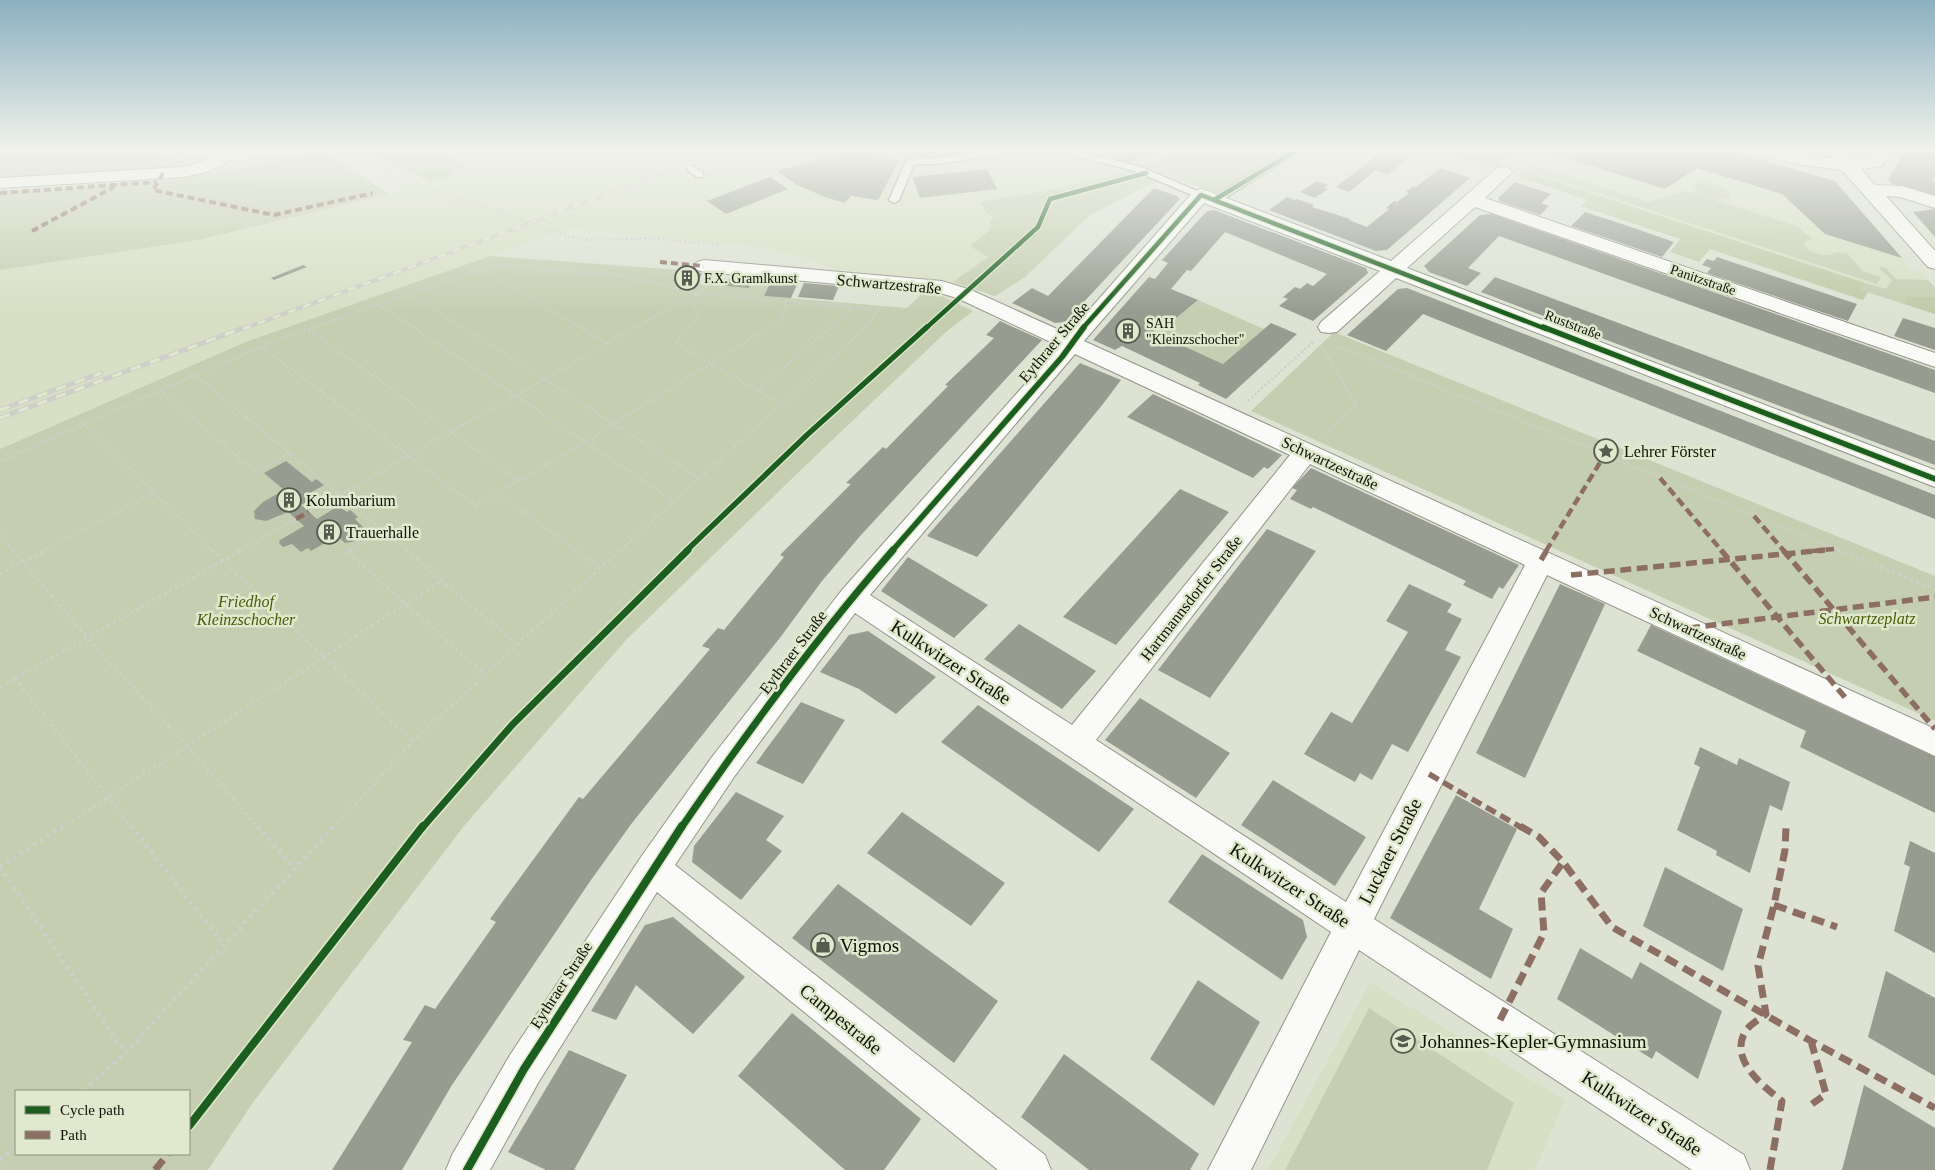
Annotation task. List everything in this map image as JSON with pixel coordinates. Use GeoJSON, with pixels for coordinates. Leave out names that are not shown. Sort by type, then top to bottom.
{"type":"FeatureCollection","features":[{"type":"Feature","properties":{"kind":"street","name":"Eythraer Straße"},"geometry":{"type":"LineString","coordinates":[[466,1170],[524,1069],[653,868],[723,767],[852,597],[1125,280],[1201,204]]}},
{"type":"Feature","properties":{"kind":"street","name":"Ruststraße"},"geometry":{"type":"LineString","coordinates":[[1222,204],[1935,479]]}},
{"type":"Feature","properties":{"kind":"street"},"geometry":{"type":"LineString","coordinates":[[1323,332],[1468,204]]}},
{"type":"Feature","properties":{"kind":"street","name":"Panitzstraße"},"geometry":{"type":"LineString","coordinates":[[1482,204],[1935,360]]}},
{"type":"Feature","properties":{"kind":"street"},"geometry":{"type":"LineString","coordinates":[[1882,204],[1935,262]]}},
{"type":"Feature","properties":{"kind":"street","name":"Schwartzestraße"},"geometry":{"type":"LineString","coordinates":[[712,267],[942,287],[964,294],[1935,742]]}},
{"type":"Feature","properties":{"kind":"street","name":"Hartmannsdorfer Straße"},"geometry":{"type":"LineString","coordinates":[[1075,744],[1306,452]]}},
{"type":"Feature","properties":{"kind":"street","name":"Luckaer Straße"},"geometry":{"type":"LineString","coordinates":[[1229,1170],[1429,774],[1540,560]]}},
{"type":"Feature","properties":{"kind":"street","name":"Kulkwitzer Straße"},"geometry":{"type":"LineString","coordinates":[[852,597],[1729,1170]]}},
{"type":"Feature","properties":{"kind":"street","name":"Campestraße"},"geometry":{"type":"LineString","coordinates":[[653,868],[1030,1170]]}},
{"type":"Feature","properties":{"kind":"path"},"geometry":{"type":"LineString","coordinates":[[474,204],[568,236]]}},
{"type":"Feature","properties":{"kind":"path"},"geometry":{"type":"LineString","coordinates":[[0,461],[262,346],[409,293],[497,265],[625,276],[696,293],[878,310],[860,333],[516,644],[412,742],[125,1053],[85,1090]]}},
{"type":"Feature","properties":{"kind":"path"},"geometry":{"type":"LineString","coordinates":[[309,512],[711,285],[712,267]]}},
{"type":"Feature","properties":{"kind":"path"},"geometry":{"type":"LineString","coordinates":[[481,269],[607,343]]}},
{"type":"Feature","properties":{"kind":"path"},"geometry":{"type":"LineString","coordinates":[[409,293],[699,478]]}},
{"type":"Feature","properties":{"kind":"path"},"geometry":{"type":"LineString","coordinates":[[696,293],[693,306],[700,316],[675,344],[781,404]]}},
{"type":"Feature","properties":{"kind":"path"},"geometry":{"type":"LineString","coordinates":[[262,346],[410,455],[475,506],[584,442],[780,320],[788,302]]}},
{"type":"Feature","properties":{"kind":"path"},"geometry":{"type":"LineString","coordinates":[[378,304],[674,501]]}},
{"type":"Feature","properties":{"kind":"path"},"geometry":{"type":"LineString","coordinates":[[757,391],[852,308]]}},
{"type":"Feature","properties":{"kind":"path"},"geometry":{"type":"LineString","coordinates":[[309,329],[520,481]]}},
{"type":"Feature","properties":{"kind":"path"},"geometry":{"type":"LineString","coordinates":[[1230,417],[1323,332]]}},
{"type":"Feature","properties":{"kind":"path"},"geometry":{"type":"LineString","coordinates":[[1306,452],[1356,405],[1323,332]]}},
{"type":"Feature","properties":{"kind":"path"},"geometry":{"type":"LineString","coordinates":[[1323,332],[1595,453],[1935,589]]}},
{"type":"Feature","properties":{"kind":"path"},"geometry":{"type":"LineString","coordinates":[[195,375],[341,494],[516,644]]}},
{"type":"Feature","properties":{"kind":"path"},"geometry":{"type":"LineString","coordinates":[[160,390],[256,472],[291,453]]}},
{"type":"Feature","properties":{"kind":"path"},"geometry":{"type":"LineString","coordinates":[[84,424],[223,561],[412,742]]}},
{"type":"Feature","properties":{"kind":"path"},"geometry":{"type":"LineString","coordinates":[[0,574],[154,493]]}},
{"type":"Feature","properties":{"kind":"path"},"geometry":{"type":"LineString","coordinates":[[498,493],[600,568]]}},
{"type":"Feature","properties":{"kind":"path"},"geometry":{"type":"LineString","coordinates":[[0,687],[296,519]]}},
{"type":"Feature","properties":{"kind":"path"},"geometry":{"type":"LineString","coordinates":[[383,531],[347,552],[484,674]]}},
{"type":"Feature","properties":{"kind":"path"},"geometry":{"type":"LineString","coordinates":[[0,534],[87,638],[187,746],[295,869]]}},
{"type":"Feature","properties":{"kind":"path"},"geometry":{"type":"LineString","coordinates":[[125,1053],[0,867],[441,581]]}},
{"type":"Feature","properties":{"kind":"path"},"geometry":{"type":"LineString","coordinates":[[15,678],[224,945]]}},
{"type":"Feature","properties":{"kind":"path"},"geometry":{"type":"LineString","coordinates":[[0,1160],[15,1149]]}},
{"type":"Feature","properties":{"kind":"shaded area"},"geometry":{"type":"Polygon","coordinates":[[[349,204],[981,204],[993,220],[988,257],[953,282],[833,269],[805,257],[759,247],[568,228],[248,341],[0,449],[0,270],[198,240],[349,204]]]}},
{"type":"Feature","properties":{"kind":"shaded area"},"geometry":{"type":"Polygon","coordinates":[[[1583,204],[1623,204],[1865,283],[1861,290],[1868,292],[1863,300],[1710,249],[1699,262],[1670,252],[1680,239],[1581,206],[1583,204]]]}},
{"type":"Feature","properties":{"kind":"shaded area"},"geometry":{"type":"Polygon","coordinates":[[[1623,204],[1855,204],[1912,270],[1920,271],[1935,288],[1935,297],[1908,297],[1904,304],[1861,290],[1865,283],[1623,204]]]}},
{"type":"Feature","properties":{"kind":"shaded area"},"geometry":{"type":"Polygon","coordinates":[[[1908,297],[1935,297],[1935,314],[1904,304],[1908,297]]]}},
{"type":"Feature","properties":{"kind":"shaded area","name":"Johannes-Kepler-Gymnasium"},"geometry":{"type":"Polygon","coordinates":[[[1370,983],[1565,1100],[1535,1170],[1268,1170],[1370,983]]]}},
{"type":"Feature","properties":{"kind":"green space"},"geometry":{"type":"Polygon","coordinates":[[[0,204],[349,204],[198,240],[0,270],[0,204]]]}},
{"type":"Feature","properties":{"kind":"green space"},"geometry":{"type":"Polygon","coordinates":[[[981,204],[1112,204],[1090,215],[1025,277],[995,296],[953,282],[988,257],[970,246],[991,229],[990,220],[993,219],[990,214],[987,214],[981,204]]]}},
{"type":"Feature","properties":{"kind":"green space"},"geometry":{"type":"Polygon","coordinates":[[[1630,204],[1725,204],[1797,226],[1813,240],[1804,242],[1807,249],[1822,255],[1836,252],[1848,254],[1864,272],[1881,277],[1877,284],[1630,204]]]}},
{"type":"Feature","properties":{"kind":"green space","name":"Friedhof Kleinzschocher"},"geometry":{"type":"Polygon","coordinates":[[[490,256],[680,270],[673,281],[748,288],[750,284],[769,285],[764,296],[907,308],[927,289],[973,311],[946,332],[627,639],[464,826],[254,1101],[208,1170],[0,1170],[0,449],[248,341],[490,256]]]}},
{"type":"Feature","properties":{"kind":"green space"},"geometry":{"type":"Polygon","coordinates":[[[1880,266],[1886,268],[1896,279],[1928,280],[1935,288],[1935,297],[1908,297],[1904,304],[1861,290],[1865,283],[1886,289],[1892,280],[1880,269],[1880,266]]]}},
{"type":"Feature","properties":{"kind":"green space"},"geometry":{"type":"Polygon","coordinates":[[[1198,300],[1264,329],[1223,364],[1153,332],[1171,317],[1175,319],[1198,300]]]}},
{"type":"Feature","properties":{"kind":"green space","name":"Schwartzeplatz"},"geometry":{"type":"Polygon","coordinates":[[[1334,332],[1935,576],[1935,721],[1251,411],[1334,332]]]}},
{"type":"Feature","properties":{"kind":"green space","name":"Johannes-Kepler-Gymnasium"},"geometry":{"type":"Polygon","coordinates":[[[1369,1008],[1514,1103],[1487,1170],[1285,1170],[1369,1008]]]}},
{"type":"Feature","properties":{"kind":"building"},"geometry":{"type":"Polygon","coordinates":[[[711,204],[752,204],[726,214],[711,204]]]}},
{"type":"Feature","properties":{"kind":"building"},"geometry":{"type":"Polygon","coordinates":[[[1139,204],[1176,204],[1065,322],[1055,323],[1012,303],[1032,288],[1048,296],[1139,204]]]}},
{"type":"Feature","properties":{"kind":"building"},"geometry":{"type":"Polygon","coordinates":[[[1278,204],[1310,204],[1314,205],[1312,207],[1350,219],[1367,227],[1389,209],[1386,208],[1391,204],[1440,204],[1387,250],[1376,251],[1269,210],[1278,204]]]}},
{"type":"Feature","properties":{"kind":"building"},"geometry":{"type":"Polygon","coordinates":[[[1507,204],[1543,204],[1549,206],[1540,215],[1507,204]]]}},
{"type":"Feature","properties":{"kind":"building"},"geometry":{"type":"Polygon","coordinates":[[[1792,204],[1855,204],[1902,258],[1825,234],[1792,204]]]}},
{"type":"Feature","properties":{"kind":"building"},"geometry":{"type":"Polygon","coordinates":[[[1935,209],[1935,237],[1913,212],[1935,209]]]}},
{"type":"Feature","properties":{"kind":"building"},"geometry":{"type":"Polygon","coordinates":[[[1214,210],[1366,268],[1368,273],[1313,321],[1279,306],[1288,299],[1283,297],[1295,287],[1300,289],[1307,283],[1313,286],[1327,274],[1225,232],[1191,271],[1187,270],[1171,289],[1198,300],[1175,319],[1171,317],[1153,332],[1223,364],[1271,323],[1297,334],[1226,399],[1198,385],[1200,383],[1122,346],[1115,350],[1093,340],[1149,277],[1155,279],[1168,263],[1162,260],[1207,211],[1214,210]]]}},
{"type":"Feature","properties":{"kind":"building"},"geometry":{"type":"Polygon","coordinates":[[[1585,212],[1674,242],[1662,257],[1571,226],[1585,212]]]}},
{"type":"Feature","properties":{"kind":"building"},"geometry":{"type":"Polygon","coordinates":[[[1492,214],[1935,370],[1935,393],[1499,236],[1468,268],[1481,273],[1467,286],[1429,272],[1424,266],[1480,215],[1492,214]]]}},
{"type":"Feature","properties":{"kind":"building"},"geometry":{"type":"Polygon","coordinates":[[[1717,257],[1857,304],[1848,321],[1707,273],[1711,268],[1702,265],[1707,259],[1714,261],[1717,257]]]}},
{"type":"Feature","properties":{"kind":"building"},"geometry":{"type":"Polygon","coordinates":[[[303,265],[307,267],[274,280],[271,278],[303,265]]]}},
{"type":"Feature","properties":{"kind":"building","name":"F.X. Gramlkunst"},"geometry":{"type":"Polygon","coordinates":[[[680,270],[702,274],[697,283],[673,281],[680,270]]]}},
{"type":"Feature","properties":{"kind":"building"},"geometry":{"type":"Polygon","coordinates":[[[735,275],[799,280],[791,298],[764,296],[769,285],[750,284],[749,288],[725,286],[730,277],[735,275]]]}},
{"type":"Feature","properties":{"kind":"building"},"geometry":{"type":"Polygon","coordinates":[[[1495,277],[1935,441],[1935,465],[1481,292],[1495,277]]]}},
{"type":"Feature","properties":{"kind":"building"},"geometry":{"type":"Polygon","coordinates":[[[804,283],[839,286],[833,300],[798,297],[804,283]]]}},
{"type":"Feature","properties":{"kind":"building"},"geometry":{"type":"Polygon","coordinates":[[[1407,288],[1935,495],[1935,519],[1423,314],[1386,351],[1347,335],[1398,289],[1407,288]]]}},
{"type":"Feature","properties":{"kind":"building"},"geometry":{"type":"Polygon","coordinates":[[[1903,318],[1935,328],[1935,350],[1894,336],[1903,318]]]}},
{"type":"Feature","properties":{"kind":"building"},"geometry":{"type":"Polygon","coordinates":[[[1000,321],[1042,340],[861,535],[822,581],[779,639],[632,823],[591,880],[452,1085],[402,1170],[332,1170],[412,1042],[403,1040],[425,1005],[435,1009],[496,922],[490,919],[579,797],[583,799],[710,649],[702,646],[718,628],[724,630],[784,557],[780,555],[851,484],[846,483],[883,447],[886,449],[948,386],[945,385],[994,338],[986,335],[1000,321]]]}},
{"type":"Feature","properties":{"kind":"building"},"geometry":{"type":"Polygon","coordinates":[[[1080,363],[1121,380],[977,557],[927,536],[1080,363]]]}},
{"type":"Feature","properties":{"kind":"building"},"geometry":{"type":"Polygon","coordinates":[[[1153,394],[1282,455],[1268,469],[1264,467],[1253,478],[1127,417],[1153,394]]]}},
{"type":"Feature","properties":{"kind":"building"},"geometry":{"type":"Polygon","coordinates":[[[286,461],[312,482],[316,479],[324,485],[310,493],[315,497],[301,505],[317,519],[335,508],[341,508],[347,512],[350,510],[358,517],[355,519],[366,530],[365,535],[352,542],[345,543],[337,536],[311,551],[308,548],[301,552],[292,544],[283,547],[279,543],[280,540],[304,526],[288,512],[266,521],[255,519],[254,511],[263,502],[284,490],[264,473],[286,461]]]}},
{"type":"Feature","properties":{"kind":"building"},"geometry":{"type":"Polygon","coordinates":[[[1311,468],[1519,565],[1503,589],[1499,587],[1492,599],[1463,585],[1466,581],[1313,507],[1311,509],[1290,499],[1297,490],[1292,488],[1311,468]]]}},
{"type":"Feature","properties":{"kind":"building"},"geometry":{"type":"Polygon","coordinates":[[[1180,489],[1229,512],[1116,645],[1063,617],[1180,489]]]}},
{"type":"Feature","properties":{"kind":"building"},"geometry":{"type":"Polygon","coordinates":[[[1267,529],[1316,551],[1210,698],[1158,670],[1267,529]]]}},
{"type":"Feature","properties":{"kind":"building"},"geometry":{"type":"Polygon","coordinates":[[[908,557],[988,605],[954,638],[881,591],[908,557]]]}},
{"type":"Feature","properties":{"kind":"building"},"geometry":{"type":"Polygon","coordinates":[[[1409,584],[1452,604],[1447,612],[1462,619],[1445,650],[1461,657],[1408,752],[1392,744],[1372,780],[1360,773],[1355,782],[1304,754],[1331,712],[1352,723],[1408,632],[1386,621],[1409,584]]]}},
{"type":"Feature","properties":{"kind":"building"},"geometry":{"type":"Polygon","coordinates":[[[1560,584],[1605,604],[1525,778],[1476,753],[1560,584]]]}},
{"type":"Feature","properties":{"kind":"building"},"geometry":{"type":"Polygon","coordinates":[[[1019,624],[1096,671],[1062,709],[984,659],[1019,624]]]}},
{"type":"Feature","properties":{"kind":"building"},"geometry":{"type":"Polygon","coordinates":[[[1651,625],[1935,757],[1935,813],[1800,747],[1806,731],[1637,651],[1651,625]]]}},
{"type":"Feature","properties":{"kind":"building"},"geometry":{"type":"Polygon","coordinates":[[[868,631],[936,677],[896,714],[859,689],[820,672],[849,635],[868,631]]]}},
{"type":"Feature","properties":{"kind":"building"},"geometry":{"type":"Polygon","coordinates":[[[1140,698],[1230,753],[1196,798],[1105,740],[1140,698]]]}},
{"type":"Feature","properties":{"kind":"building"},"geometry":{"type":"Polygon","coordinates":[[[801,702],[845,720],[803,784],[756,763],[801,702]]]}},
{"type":"Feature","properties":{"kind":"building"},"geometry":{"type":"Polygon","coordinates":[[[978,705],[1134,809],[1099,852],[941,742],[978,705]]]}},
{"type":"Feature","properties":{"kind":"building"},"geometry":{"type":"Polygon","coordinates":[[[1700,747],[1737,765],[1739,758],[1790,782],[1782,811],[1770,805],[1750,873],[1716,855],[1717,851],[1677,830],[1700,767],[1694,764],[1700,747]]]}},
{"type":"Feature","properties":{"kind":"building"},"geometry":{"type":"Polygon","coordinates":[[[1273,780],[1366,837],[1335,886],[1241,825],[1273,780]]]}},
{"type":"Feature","properties":{"kind":"building"},"geometry":{"type":"Polygon","coordinates":[[[736,792],[784,816],[766,840],[782,851],[741,900],[692,862],[694,846],[736,792]]]}},
{"type":"Feature","properties":{"kind":"building"},"geometry":{"type":"Polygon","coordinates":[[[1456,795],[1517,829],[1479,909],[1513,929],[1491,979],[1390,918],[1456,795]]]}},
{"type":"Feature","properties":{"kind":"building"},"geometry":{"type":"Polygon","coordinates":[[[902,812],[1005,883],[971,926],[867,853],[902,812]]]}},
{"type":"Feature","properties":{"kind":"building"},"geometry":{"type":"Polygon","coordinates":[[[1910,841],[1935,853],[1935,953],[1894,931],[1910,867],[1904,864],[1910,841]]]}},
{"type":"Feature","properties":{"kind":"building"},"geometry":{"type":"Polygon","coordinates":[[[1202,854],[1303,920],[1307,937],[1282,980],[1168,902],[1202,854]]]}},
{"type":"Feature","properties":{"kind":"building"},"geometry":{"type":"Polygon","coordinates":[[[1665,867],[1743,909],[1723,971],[1643,926],[1665,867]]]}},
{"type":"Feature","properties":{"kind":"building"},"geometry":{"type":"Polygon","coordinates":[[[838,884],[998,1001],[954,1063],[792,938],[838,884]]]}},
{"type":"Feature","properties":{"kind":"building"},"geometry":{"type":"Polygon","coordinates":[[[673,917],[745,977],[693,1034],[636,985],[616,1020],[591,1011],[645,925],[673,917]]]}},
{"type":"Feature","properties":{"kind":"building"},"geometry":{"type":"Polygon","coordinates":[[[1580,948],[1632,979],[1640,962],[1722,1011],[1698,1079],[1656,1051],[1652,1059],[1557,999],[1580,948]]]}},
{"type":"Feature","properties":{"kind":"building"},"geometry":{"type":"Polygon","coordinates":[[[1886,971],[1935,998],[1935,1076],[1868,1037],[1886,971]]]}},
{"type":"Feature","properties":{"kind":"building"},"geometry":{"type":"Polygon","coordinates":[[[1198,980],[1260,1022],[1214,1106],[1150,1059],[1198,980]]]}},
{"type":"Feature","properties":{"kind":"building"},"geometry":{"type":"Polygon","coordinates":[[[792,1013],[921,1119],[884,1170],[845,1170],[738,1076],[792,1013]]]}},
{"type":"Feature","properties":{"kind":"building"},"geometry":{"type":"Polygon","coordinates":[[[569,1050],[627,1075],[574,1170],[546,1170],[508,1152],[569,1050]]]}},
{"type":"Feature","properties":{"kind":"building"},"geometry":{"type":"Polygon","coordinates":[[[1064,1054],[1199,1154],[1190,1170],[1089,1170],[1021,1117],[1064,1054]]]}},
{"type":"Feature","properties":{"kind":"building"},"geometry":{"type":"Polygon","coordinates":[[[1864,1085],[1935,1128],[1935,1170],[1842,1170],[1864,1085]]]}},
{"type":"Feature","properties":{"kind":"railway"},"geometry":{"type":"LineString","coordinates":[[243,329],[582,204]]}},
{"type":"Feature","properties":{"kind":"railway"},"geometry":{"type":"LineString","coordinates":[[0,418],[246,327]]}},
{"type":"Feature","properties":{"kind":"railway"},"geometry":{"type":"LineString","coordinates":[[0,410],[101,373]]}},
{"type":"Feature","properties":{"kind":"marked path"},"geometry":{"type":"LineString","coordinates":[[32,231],[83,204]]}},
{"type":"Feature","properties":{"kind":"marked path"},"geometry":{"type":"LineString","coordinates":[[223,204],[274,215],[325,204]]}},
{"type":"Feature","properties":{"kind":"marked path"},"geometry":{"type":"LineString","coordinates":[[660,262],[704,266]]}},
{"type":"Feature","properties":{"kind":"marked path"},"geometry":{"type":"LineString","coordinates":[[1541,560],[1604,456]]}},
{"type":"Feature","properties":{"kind":"marked path"},"geometry":{"type":"LineString","coordinates":[[1660,478],[1848,701]]}},
{"type":"Feature","properties":{"kind":"marked path"},"geometry":{"type":"LineString","coordinates":[[296,519],[309,512]]}},
{"type":"Feature","properties":{"kind":"marked path"},"geometry":{"type":"LineString","coordinates":[[1754,516],[1935,729]]}},
{"type":"Feature","properties":{"kind":"marked path"},"geometry":{"type":"LineString","coordinates":[[1571,575],[1834,549]]}},
{"type":"Feature","properties":{"kind":"marked path"},"geometry":{"type":"LineString","coordinates":[[1689,628],[1935,597]]}},
{"type":"Feature","properties":{"kind":"marked path"},"geometry":{"type":"LineString","coordinates":[[1429,774],[1539,837],[1563,862],[1612,927],[1811,1041],[1935,1108]]}},
{"type":"Feature","properties":{"kind":"marked path"},"geometry":{"type":"LineString","coordinates":[[1770,1170],[1782,1101],[1751,1072],[1745,1063],[1742,1043],[1745,1032],[1766,1014],[1758,966],[1774,905],[1785,850],[1786,827]]}},
{"type":"Feature","properties":{"kind":"marked path"},"geometry":{"type":"LineString","coordinates":[[1500,1020],[1544,933],[1541,893],[1563,862]]}},
{"type":"Feature","properties":{"kind":"marked path"},"geometry":{"type":"LineString","coordinates":[[1774,905],[1837,927]]}},
{"type":"Feature","properties":{"kind":"marked path"},"geometry":{"type":"LineString","coordinates":[[1811,1041],[1826,1094],[1812,1104]]}},
{"type":"Feature","properties":{"kind":"marked path"},"geometry":{"type":"LineString","coordinates":[[155,1170],[167,1155]]}},
{"type":"Feature","properties":{"kind":"cycle path"},"geometry":{"type":"LineString","coordinates":[[190,1125],[412,839],[512,725],[644,592],[808,434],[1038,227],[1048,204]]}},
{"type":"Feature","properties":{"kind":"cycle path"},"geometry":{"type":"LineString","coordinates":[[467,1170],[524,1069],[653,868],[723,767],[852,597],[1062,357],[1082,329],[1193,204]]}},
{"type":"Feature","properties":{"kind":"cycle path"},"geometry":{"type":"LineString","coordinates":[[1223,204],[1935,479]]}},
{"type":"Feature","properties":{"kind":"place","name":"F.X. Gramlkunst"},"geometry":{"type":"Point","coordinates":[687,278]}},
{"type":"Feature","properties":{"kind":"place","name":"SAH \"Kleinzschocher\""},"geometry":{"type":"Point","coordinates":[1128,331]}},
{"type":"Feature","properties":{"kind":"place","name":"Lehrer Förster"},"geometry":{"type":"Point","coordinates":[1606,451]}},
{"type":"Feature","properties":{"kind":"place","name":"Kolumbarium"},"geometry":{"type":"Point","coordinates":[289,500]}},
{"type":"Feature","properties":{"kind":"place","name":"Trauerhalle"},"geometry":{"type":"Point","coordinates":[329,532]}},
{"type":"Feature","properties":{"kind":"place","name":"Vigmos"},"geometry":{"type":"Point","coordinates":[823,945]}},
{"type":"Feature","properties":{"kind":"place","name":"Johannes-Kepler-Gymnasium"},"geometry":{"type":"Point","coordinates":[1403,1041]}}]}
